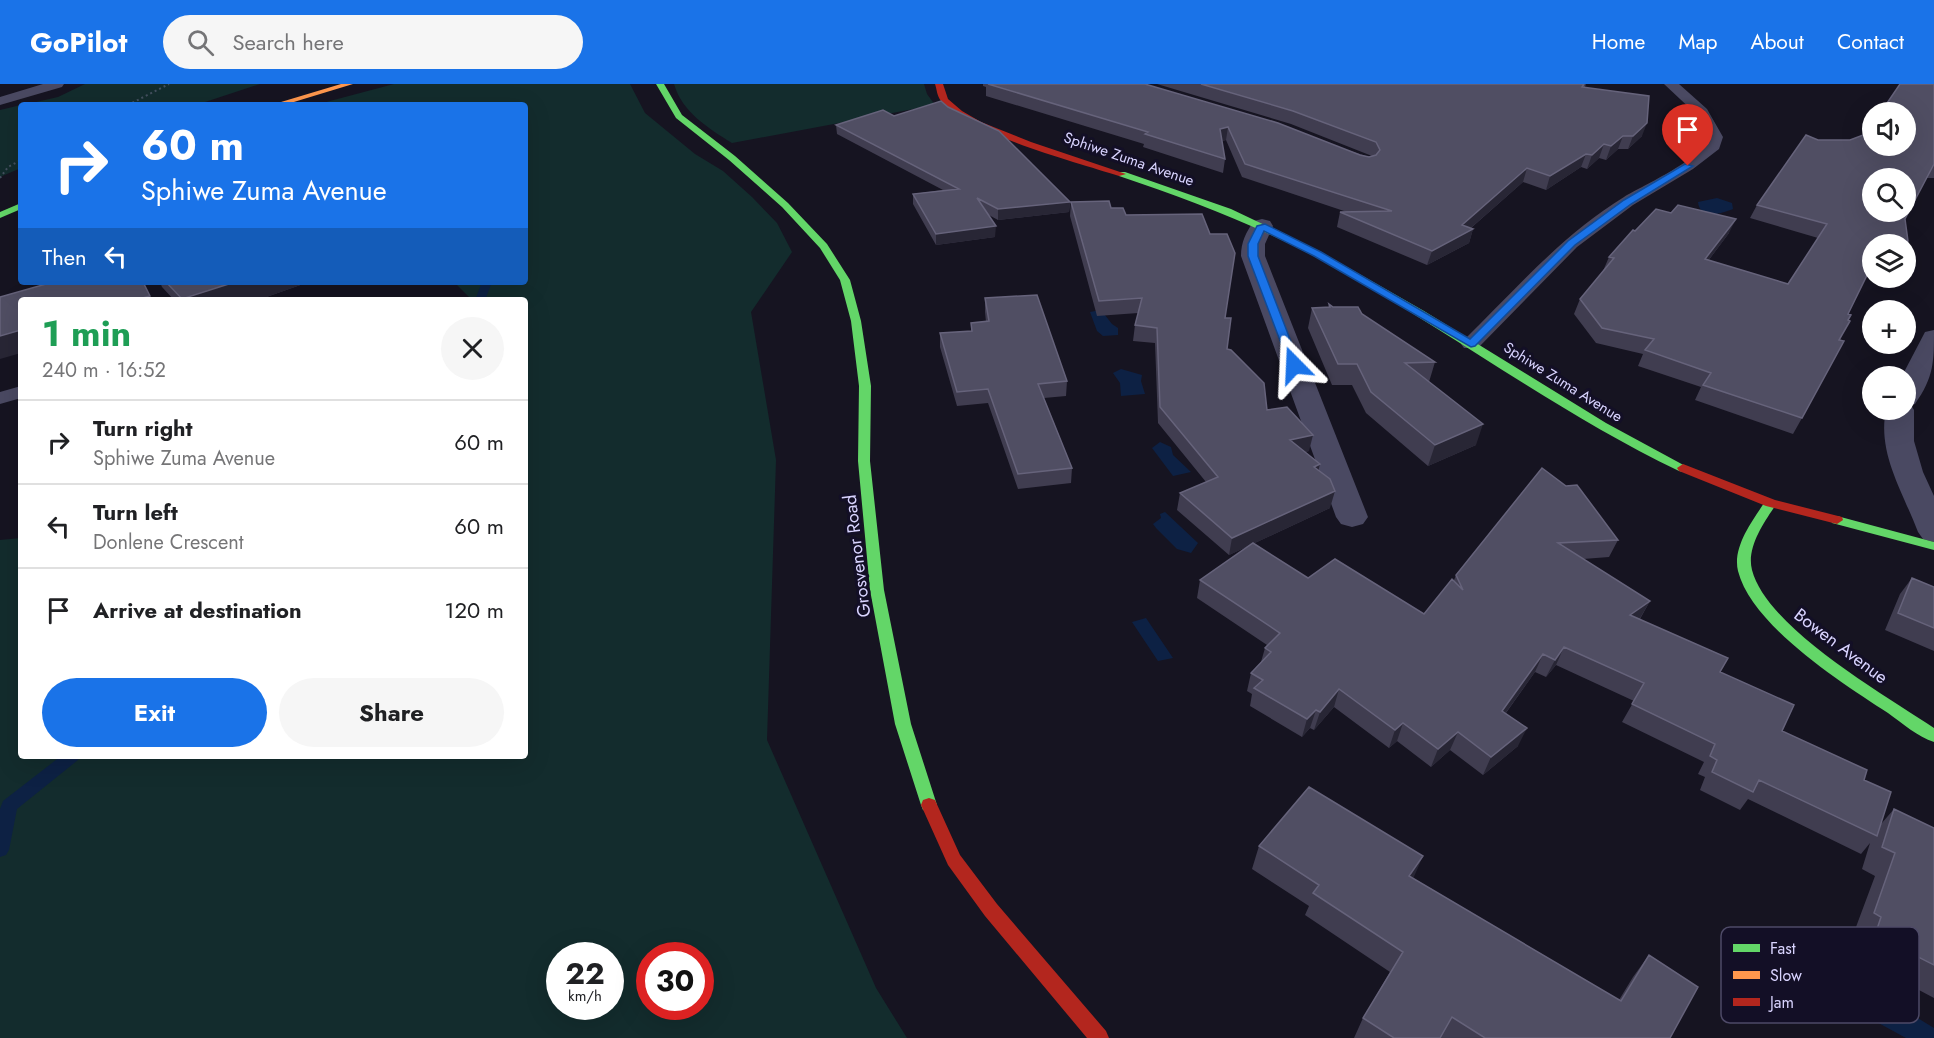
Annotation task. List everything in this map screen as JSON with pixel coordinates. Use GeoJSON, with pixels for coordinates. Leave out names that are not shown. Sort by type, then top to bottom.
{"type":"FeatureCollection","features":[{"type":"Feature","properties":{"kind":"street"},"geometry":{"type":"LineString","coordinates":[[286,102],[349,84]]}},
{"type":"Feature","properties":{"kind":"street","name":"Grosvenor Road"},"geometry":{"type":"LineString","coordinates":[[660,84],[679,116],[732,158],[785,206],[824,246],[845,280],[856,321],[866,386],[864,461],[877,590],[903,724],[931,813],[954,860],[991,910],[1100,1038]]}},
{"type":"Feature","properties":{"kind":"street","name":"Sphiwe Zuma Avenue"},"geometry":{"type":"LineString","coordinates":[[939,84],[943,99],[956,111],[991,129],[1208,203],[1262,226],[1317,254],[1471,344],[1616,435],[1681,467],[1771,503],[1934,546]]}},
{"type":"Feature","properties":{"kind":"street"},"geometry":{"type":"LineString","coordinates":[[0,215],[18,207]]}},
{"type":"Feature","properties":{"kind":"street"},"geometry":{"type":"LineString","coordinates":[[1262,226],[1253,244],[1253,256],[1352,516]]}},
{"type":"Feature","properties":{"kind":"street"},"geometry":{"type":"LineString","coordinates":[[1916,375],[1934,338]]}},
{"type":"Feature","properties":{"kind":"street"},"geometry":{"type":"LineString","coordinates":[[1897,420],[1900,451],[1934,532]]}},
{"type":"Feature","properties":{"kind":"street","name":"Bowen Avenue"},"geometry":{"type":"LineString","coordinates":[[1771,503],[1754,528],[1745,569],[1752,592],[1770,615],[1807,648],[1934,736]]}},
{"type":"Feature","properties":{"kind":"lane"},"geometry":{"type":"LineString","coordinates":[[0,101],[57,84]]}},
{"type":"Feature","properties":{"kind":"lane"},"geometry":{"type":"LineString","coordinates":[[1471,344],[1571,243],[1627,202],[1688,166],[1714,146],[1716,137],[1702,112],[1671,84]]}},
{"type":"Feature","properties":{"kind":"lane"},"geometry":{"type":"LineString","coordinates":[[0,398],[18,393]]}},
{"type":"Feature","properties":{"kind":"path"},"geometry":{"type":"LineString","coordinates":[[135,102],[169,84]]}},
{"type":"Feature","properties":{"kind":"path"},"geometry":{"type":"LineString","coordinates":[[0,178],[8,167],[18,162]]}},
{"type":"Feature","properties":{"kind":"green space"},"geometry":{"type":"Polygon","coordinates":[[[85,84],[260,84],[205,102],[36,102],[58,97],[85,84]]]}},
{"type":"Feature","properties":{"kind":"green space"},"geometry":{"type":"Polygon","coordinates":[[[394,84],[630,84],[645,113],[695,154],[723,171],[777,223],[792,252],[751,312],[776,460],[767,740],[876,988],[907,1038],[0,1038],[0,540],[18,538],[18,759],[528,759],[528,297],[469,297],[457,285],[528,285],[528,102],[326,102],[394,84]]]}},
{"type":"Feature","properties":{"kind":"green space"},"geometry":{"type":"Polygon","coordinates":[[[674,84],[924,84],[927,94],[935,105],[732,143],[705,125],[690,111],[683,103],[674,84]]]}},
{"type":"Feature","properties":{"kind":"green space"},"geometry":{"type":"Polygon","coordinates":[[[18,106],[18,169],[0,177],[0,110],[18,106]]]}},
{"type":"Feature","properties":{"kind":"water"},"geometry":{"type":"Polygon","coordinates":[[[1717,198],[1732,203],[1733,209],[1711,214],[1702,211],[1698,202],[1717,198]]]}},
{"type":"Feature","properties":{"kind":"water"},"geometry":{"type":"Polygon","coordinates":[[[1101,310],[1118,328],[1118,335],[1103,336],[1097,331],[1090,312],[1101,310]]]}},
{"type":"Feature","properties":{"kind":"water"},"geometry":{"type":"Polygon","coordinates":[[[1121,369],[1142,375],[1141,381],[1145,394],[1121,396],[1120,383],[1113,373],[1121,369]]]}},
{"type":"Feature","properties":{"kind":"water"},"geometry":{"type":"Polygon","coordinates":[[[1160,442],[1171,447],[1173,455],[1191,472],[1173,476],[1152,448],[1160,442]]]}},
{"type":"Feature","properties":{"kind":"water"},"geometry":{"type":"Polygon","coordinates":[[[1165,512],[1198,543],[1191,553],[1177,549],[1153,524],[1161,518],[1160,514],[1165,512]]]}},
{"type":"Feature","properties":{"kind":"water"},"geometry":{"type":"Polygon","coordinates":[[[1146,618],[1173,658],[1158,661],[1132,622],[1146,618]]]}},
{"type":"Feature","properties":{"kind":"water"},"geometry":{"type":"Polygon","coordinates":[[[1919,1019],[1934,1028],[1934,1038],[1906,1038],[1878,1023],[1919,1023],[1919,1019]]]}},
{"type":"Feature","properties":{"kind":"building"},"geometry":{"type":"Polygon","coordinates":[[[988,84],[1145,84],[1278,123],[1369,157],[1376,155],[1380,150],[1376,142],[1293,111],[1201,84],[1584,84],[1582,87],[1649,96],[1647,123],[1633,136],[1623,136],[1611,146],[1604,144],[1592,155],[1586,154],[1550,176],[1527,168],[1462,225],[1473,229],[1432,251],[1340,212],[1392,211],[1245,164],[1228,127],[1220,129],[1225,159],[1145,134],[1148,132],[988,84]]]}},
{"type":"Feature","properties":{"kind":"building"},"geometry":{"type":"Polygon","coordinates":[[[1900,84],[1934,84],[1934,164],[1916,198],[1916,168],[1862,168],[1862,222],[1905,222],[1907,234],[1862,234],[1862,285],[1848,314],[1851,315],[1848,320],[1850,321],[1839,340],[1844,341],[1802,418],[1703,385],[1711,373],[1645,350],[1654,339],[1602,328],[1580,299],[1614,258],[1609,257],[1633,230],[1635,231],[1656,209],[1671,213],[1678,205],[1736,219],[1705,259],[1788,284],[1827,224],[1757,205],[1806,135],[1818,140],[1850,140],[1862,136],[1862,156],[1916,156],[1916,102],[1888,102],[1900,84]]]}},
{"type":"Feature","properties":{"kind":"building"},"geometry":{"type":"Polygon","coordinates":[[[941,101],[948,107],[999,131],[1070,202],[998,209],[977,198],[996,226],[936,234],[913,194],[959,189],[836,125],[883,110],[894,116],[941,101]]]}},
{"type":"Feature","properties":{"kind":"building"},"geometry":{"type":"Polygon","coordinates":[[[1109,201],[1111,208],[1123,208],[1126,215],[1202,214],[1210,234],[1227,234],[1235,253],[1225,318],[1231,318],[1227,349],[1231,350],[1264,383],[1267,410],[1287,407],[1313,435],[1290,440],[1320,464],[1314,467],[1330,479],[1335,491],[1232,538],[1180,493],[1218,477],[1160,407],[1157,328],[1135,325],[1142,298],[1099,301],[1071,202],[1109,201]]]}},
{"type":"Feature","properties":{"kind":"building"},"geometry":{"type":"Polygon","coordinates":[[[42,285],[144,285],[150,296],[18,297],[18,331],[0,336],[0,297],[42,285]]]}},
{"type":"Feature","properties":{"kind":"building"},"geometry":{"type":"Polygon","coordinates":[[[169,285],[226,285],[188,297],[180,297],[169,285]]]}},
{"type":"Feature","properties":{"kind":"building"},"geometry":{"type":"Polygon","coordinates":[[[1037,295],[1067,381],[1038,384],[1072,468],[1018,474],[988,389],[957,392],[940,333],[972,331],[971,323],[989,321],[985,298],[1037,295]]]}},
{"type":"Feature","properties":{"kind":"building"},"geometry":{"type":"Polygon","coordinates":[[[1329,304],[1333,307],[1358,307],[1362,314],[1435,362],[1405,363],[1483,424],[1435,445],[1371,392],[1357,364],[1338,364],[1312,308],[1330,307],[1329,304]]]}},
{"type":"Feature","properties":{"kind":"building"},"geometry":{"type":"Polygon","coordinates":[[[1542,468],[1566,486],[1577,485],[1618,540],[1558,543],[1650,601],[1630,615],[1728,658],[1720,672],[1794,705],[1782,731],[1867,770],[1864,780],[1891,792],[1877,836],[1759,780],[1753,792],[1712,772],[1717,760],[1710,756],[1715,744],[1632,704],[1644,683],[1564,647],[1555,660],[1543,654],[1502,711],[1527,728],[1491,757],[1458,732],[1438,749],[1403,723],[1395,730],[1339,689],[1320,712],[1316,710],[1307,719],[1254,688],[1263,680],[1251,673],[1271,652],[1265,648],[1280,633],[1200,580],[1253,543],[1308,578],[1335,559],[1424,614],[1452,579],[1463,590],[1456,575],[1542,468]]]}},
{"type":"Feature","properties":{"kind":"building"},"geometry":{"type":"Polygon","coordinates":[[[1912,578],[1934,587],[1934,628],[1898,613],[1912,578]]]}},
{"type":"Feature","properties":{"kind":"building"},"geometry":{"type":"Polygon","coordinates":[[[1309,787],[1423,856],[1409,876],[1621,1001],[1649,955],[1698,987],[1670,1038],[1485,1038],[1452,1017],[1440,1038],[1394,1038],[1363,1018],[1403,952],[1313,893],[1319,885],[1259,846],[1309,787]]]}},
{"type":"Feature","properties":{"kind":"building"},"geometry":{"type":"Polygon","coordinates":[[[1894,809],[1934,828],[1934,965],[1919,957],[1919,927],[1878,927],[1881,917],[1874,913],[1895,853],[1882,847],[1894,809]]]}},
{"type":"Feature","properties":{"kind":"waterway"},"geometry":{"type":"LineString","coordinates":[[481,297],[486,285]]}},
{"type":"Feature","properties":{"kind":"waterway"},"geometry":{"type":"LineString","coordinates":[[0,850],[9,806],[68,759]]}},
{"type":"Feature","properties":{"kind":"traffic: fast"},"geometry":{"type":"LineString","coordinates":[[660,84],[679,116],[732,158],[785,205],[824,246],[845,280],[856,321],[865,386],[864,461],[877,590],[903,724],[929,805]]}},
{"type":"Feature","properties":{"kind":"traffic: fast"},"geometry":{"type":"LineString","coordinates":[[1122,174],[1228,211],[1316,253],[1421,313],[1602,426],[1683,468]]}},
{"type":"Feature","properties":{"kind":"traffic: fast"},"geometry":{"type":"LineString","coordinates":[[0,215],[18,207]]}},
{"type":"Feature","properties":{"kind":"traffic: fast"},"geometry":{"type":"LineString","coordinates":[[1771,503],[1748,543],[1744,561],[1745,570],[1754,592],[1772,615],[1797,639],[1856,684],[1934,736]]}},
{"type":"Feature","properties":{"kind":"traffic: fast"},"geometry":{"type":"LineString","coordinates":[[1837,520],[1934,546]]}},
{"type":"Feature","properties":{"kind":"traffic: slow"},"geometry":{"type":"LineString","coordinates":[[286,102],[349,84]]}},
{"type":"Feature","properties":{"kind":"traffic: jam"},"geometry":{"type":"LineString","coordinates":[[939,84],[945,101],[979,123],[1028,144],[1122,174]]}},
{"type":"Feature","properties":{"kind":"traffic: jam"},"geometry":{"type":"LineString","coordinates":[[1683,468],[1771,503],[1837,520]]}},
{"type":"Feature","properties":{"kind":"traffic: jam"},"geometry":{"type":"LineString","coordinates":[[929,805],[954,860],[991,910],[1099,1038]]}},
{"type":"Feature","properties":{"kind":"route"},"geometry":{"type":"LineString","coordinates":[[1294,365],[1253,256],[1253,244],[1262,226],[1317,254],[1471,344],[1571,243],[1627,202],[1688,166]]}}]}
